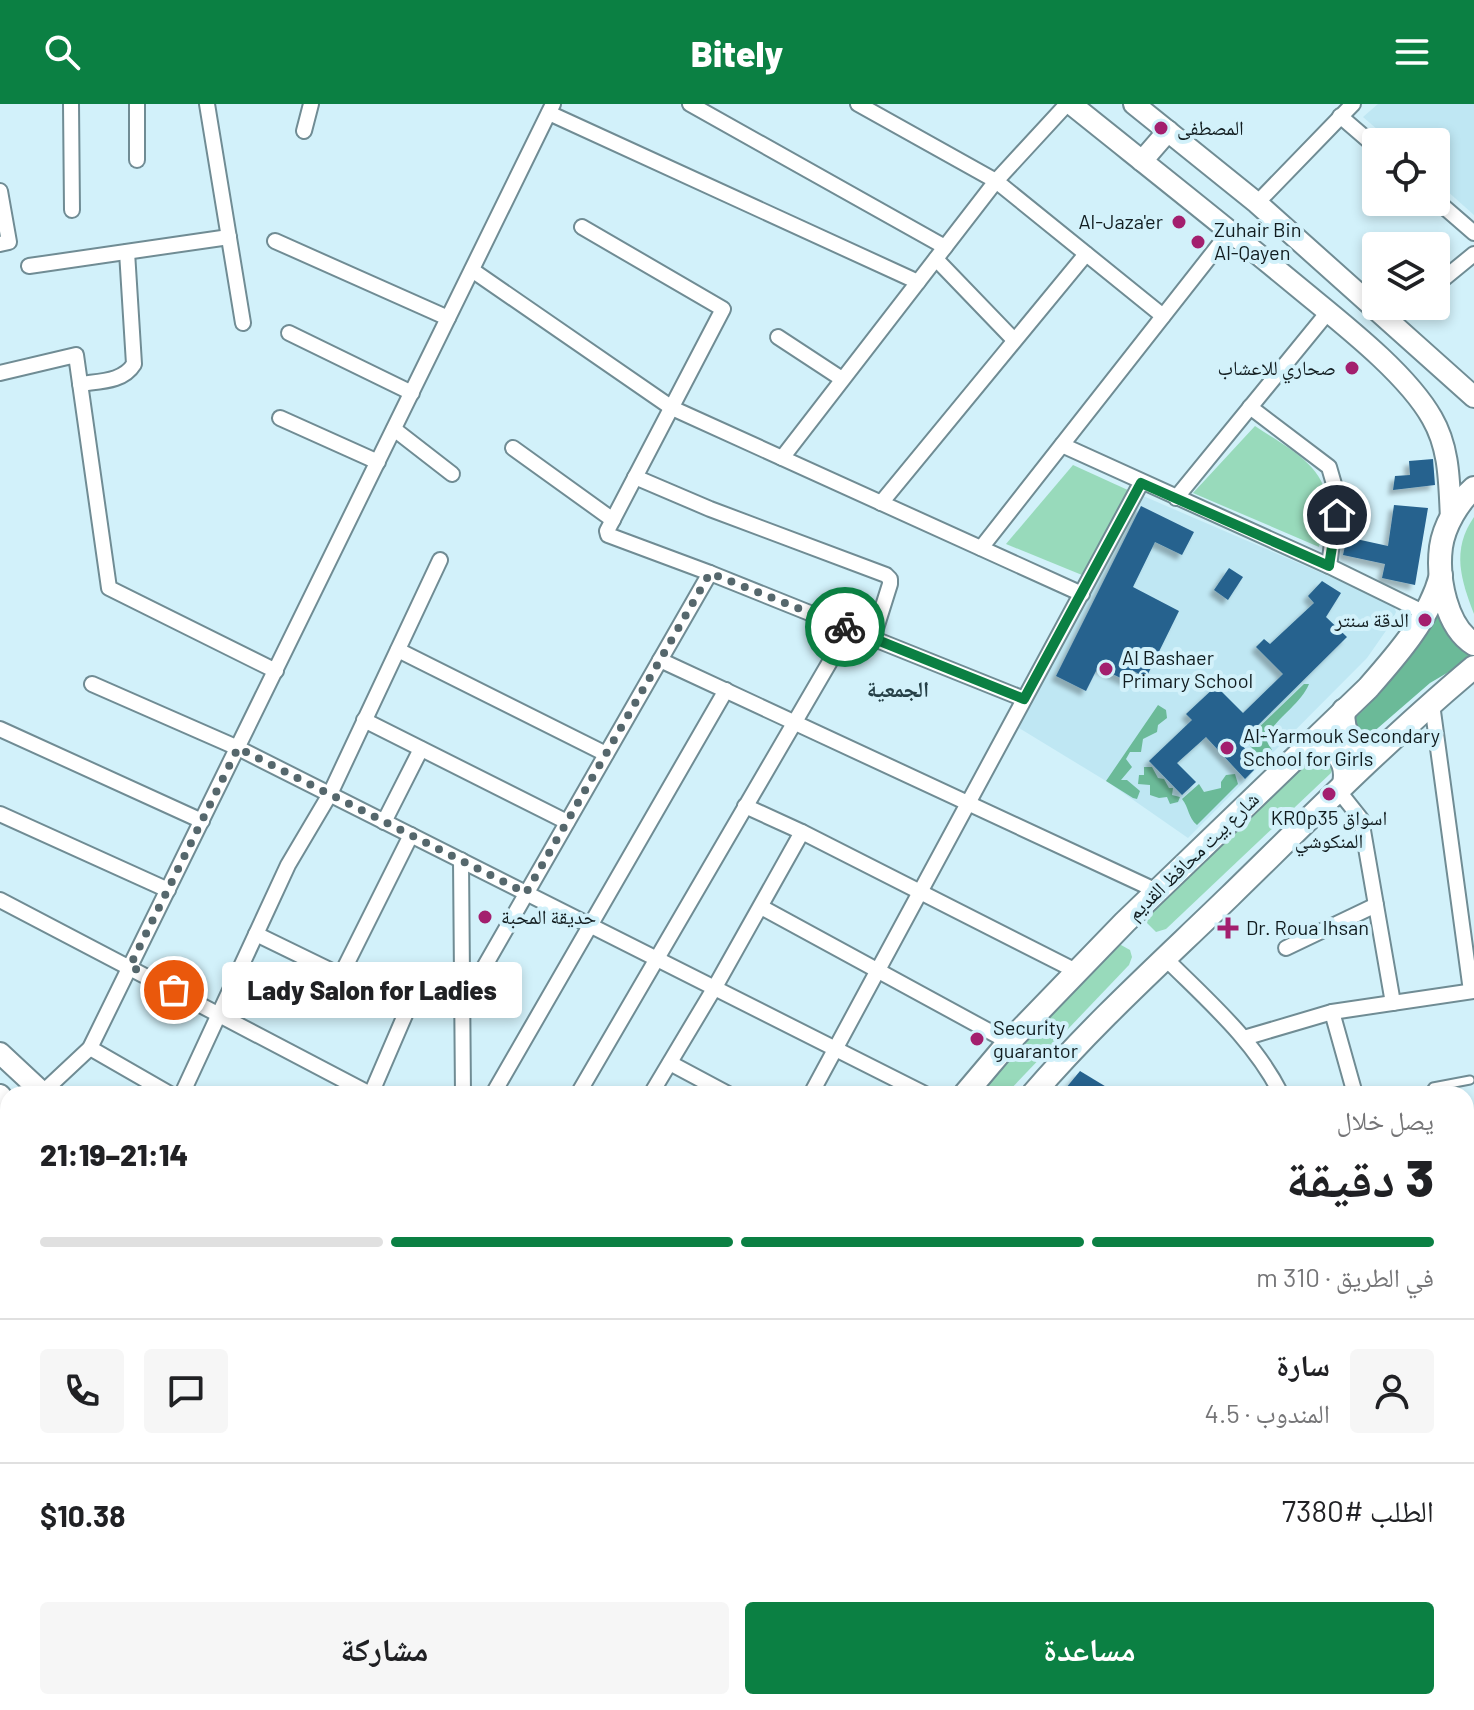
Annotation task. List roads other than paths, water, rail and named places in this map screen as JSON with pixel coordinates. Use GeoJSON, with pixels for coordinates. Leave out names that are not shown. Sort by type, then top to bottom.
{"type":"FeatureCollection","features":[{"type":"Feature","properties":{"kind":"main road"},"geometry":{"type":"LineString","coordinates":[[1474,488],[1451,518],[1441,546],[1441,575],[1447,606],[1460,633],[1474,644]]}},
{"type":"Feature","properties":{"kind":"main road","name":"شارع بيت محافظ القديم"},"geometry":{"type":"LineString","coordinates":[[972,1086],[1076,971],[1308,747],[1385,667],[1425,613],[1436,594],[1441,575]]}},
{"type":"Feature","properties":{"kind":"main road"},"geometry":{"type":"LineString","coordinates":[[1040,1086],[1073,1047],[1341,787],[1432,704],[1464,682],[1474,667]]}},
{"type":"Feature","properties":{"kind":"main road"},"geometry":{"type":"LineString","coordinates":[[1344,710],[1344,727],[1353,741],[1368,748],[1384,746]]}},
{"type":"Feature","properties":{"kind":"main road"},"geometry":{"type":"LineString","coordinates":[[1308,747],[1324,746],[1337,754],[1345,768],[1341,787]]}},
{"type":"Feature","properties":{"kind":"street"},"geometry":{"type":"LineString","coordinates":[[71,104],[72,210]]}},
{"type":"Feature","properties":{"kind":"street"},"geometry":{"type":"LineString","coordinates":[[137,104],[137,160]]}},
{"type":"Feature","properties":{"kind":"street"},"geometry":{"type":"LineString","coordinates":[[207,104],[243,323]]}},
{"type":"Feature","properties":{"kind":"street"},"geometry":{"type":"LineString","coordinates":[[304,131],[311,104]]}},
{"type":"Feature","properties":{"kind":"street"},"geometry":{"type":"LineString","coordinates":[[690,104],[940,253],[1014,340]]}},
{"type":"Feature","properties":{"kind":"street"},"geometry":{"type":"LineString","coordinates":[[858,104],[996,181],[1163,316]]}},
{"type":"Feature","properties":{"kind":"street"},"geometry":{"type":"LineString","coordinates":[[782,458],[996,181],[1069,104],[1328,312],[1407,384],[1432,418],[1442,440],[1451,518]]}},
{"type":"Feature","properties":{"kind":"street"},"geometry":{"type":"LineString","coordinates":[[1134,104],[1257,203],[1474,397]]}},
{"type":"Feature","properties":{"kind":"street"},"geometry":{"type":"LineString","coordinates":[[1257,203],[1353,104]]}},
{"type":"Feature","properties":{"kind":"street"},"geometry":{"type":"LineString","coordinates":[[49,1086],[90,1048],[551,108],[918,282]]}},
{"type":"Feature","properties":{"kind":"street"},"geometry":{"type":"LineString","coordinates":[[1340,116],[1362,135]]}},
{"type":"Feature","properties":{"kind":"street"},"geometry":{"type":"LineString","coordinates":[[1142,161],[1168,131]]}},
{"type":"Feature","properties":{"kind":"street"},"geometry":{"type":"LineString","coordinates":[[0,191],[9,242],[0,244]]}},
{"type":"Feature","properties":{"kind":"street"},"geometry":{"type":"LineString","coordinates":[[1450,212],[1474,233]]}},
{"type":"Feature","properties":{"kind":"street"},"geometry":{"type":"LineString","coordinates":[[582,227],[723,309],[607,531],[613,537],[1024,699]]}},
{"type":"Feature","properties":{"kind":"street"},"geometry":{"type":"LineString","coordinates":[[981,548],[1230,231]]}},
{"type":"Feature","properties":{"kind":"street"},"geometry":{"type":"LineString","coordinates":[[29,266],[229,237]]}},
{"type":"Feature","properties":{"kind":"street"},"geometry":{"type":"LineString","coordinates":[[275,241],[448,318]]}},
{"type":"Feature","properties":{"kind":"street"},"geometry":{"type":"LineString","coordinates":[[80,384],[121,377],[128,374],[134,364],[127,252]]}},
{"type":"Feature","properties":{"kind":"street"},"geometry":{"type":"LineString","coordinates":[[881,503],[1086,254]]}},
{"type":"Feature","properties":{"kind":"street"},"geometry":{"type":"LineString","coordinates":[[1450,274],[1474,254]]}},
{"type":"Feature","properties":{"kind":"street"},"geometry":{"type":"LineString","coordinates":[[472,270],[672,408],[1082,594]]}},
{"type":"Feature","properties":{"kind":"street"},"geometry":{"type":"LineString","coordinates":[[1176,498],[1328,312]]}},
{"type":"Feature","properties":{"kind":"street"},"geometry":{"type":"LineString","coordinates":[[289,333],[412,393]]}},
{"type":"Feature","properties":{"kind":"street"},"geometry":{"type":"LineString","coordinates":[[778,337],[842,379]]}},
{"type":"Feature","properties":{"kind":"street"},"geometry":{"type":"LineString","coordinates":[[0,373],[76,355],[109,588],[276,671]]}},
{"type":"Feature","properties":{"kind":"street"},"geometry":{"type":"LineString","coordinates":[[1250,407],[1329,467],[1338,498],[1329,566]]}},
{"type":"Feature","properties":{"kind":"street"},"geometry":{"type":"LineString","coordinates":[[280,418],[378,462]]}},
{"type":"Feature","properties":{"kind":"street"},"geometry":{"type":"LineString","coordinates":[[394,429],[452,474]]}},
{"type":"Feature","properties":{"kind":"street"},"geometry":{"type":"LineString","coordinates":[[1062,445],[1425,613]]}},
{"type":"Feature","properties":{"kind":"street"},"geometry":{"type":"LineString","coordinates":[[513,448],[613,520]]}},
{"type":"Feature","properties":{"kind":"street"},"geometry":{"type":"LineString","coordinates":[[635,477],[710,509],[886,575],[890,584],[873,638]]}},
{"type":"Feature","properties":{"kind":"street"},"geometry":{"type":"LineString","coordinates":[[815,1086],[1141,483]]}},
{"type":"Feature","properties":{"kind":"street"},"geometry":{"type":"LineString","coordinates":[[186,1086],[288,865],[330,794],[440,560]]}},
{"type":"Feature","properties":{"kind":"street"},"geometry":{"type":"LineString","coordinates":[[463,1004],[710,573]]}},
{"type":"Feature","properties":{"kind":"street"},"geometry":{"type":"LineString","coordinates":[[583,1086],[849,629]]}},
{"type":"Feature","properties":{"kind":"street"},"geometry":{"type":"LineString","coordinates":[[398,650],[606,754]]}},
{"type":"Feature","properties":{"kind":"street"},"geometry":{"type":"LineString","coordinates":[[660,660],[1157,891]]}},
{"type":"Feature","properties":{"kind":"street"},"geometry":{"type":"LineString","coordinates":[[92,684],[238,748],[910,1086]]}},
{"type":"Feature","properties":{"kind":"street"},"geometry":{"type":"LineString","coordinates":[[498,1086],[726,690]]}},
{"type":"Feature","properties":{"kind":"street"},"geometry":{"type":"LineString","coordinates":[[1244,1038],[1332,1012],[1472,991],[1432,704]]}},
{"type":"Feature","properties":{"kind":"street"},"geometry":{"type":"LineString","coordinates":[[364,720],[567,822]]}},
{"type":"Feature","properties":{"kind":"street"},"geometry":{"type":"LineString","coordinates":[[0,729],[202,821]]}},
{"type":"Feature","properties":{"kind":"street"},"geometry":{"type":"LineString","coordinates":[[384,822],[421,749]]}},
{"type":"Feature","properties":{"kind":"street"},"geometry":{"type":"LineString","coordinates":[[1341,787],[1361,819],[1393,1003]]}},
{"type":"Feature","properties":{"kind":"street"},"geometry":{"type":"LineString","coordinates":[[745,806],[921,891],[1076,971]]}},
{"type":"Feature","properties":{"kind":"street"},"geometry":{"type":"LineString","coordinates":[[0,814],[168,890]]}},
{"type":"Feature","properties":{"kind":"street"},"geometry":{"type":"LineString","coordinates":[[656,1086],[802,832]]}},
{"type":"Feature","properties":{"kind":"street"},"geometry":{"type":"LineString","coordinates":[[341,975],[411,835]]}},
{"type":"Feature","properties":{"kind":"street"},"geometry":{"type":"LineString","coordinates":[[461,860],[463,1086]]}},
{"type":"Feature","properties":{"kind":"street"},"geometry":{"type":"LineString","coordinates":[[0,900],[355,1086]]}},
{"type":"Feature","properties":{"kind":"street"},"geometry":{"type":"LineString","coordinates":[[1286,948],[1376,905]]}},
{"type":"Feature","properties":{"kind":"street"},"geometry":{"type":"LineString","coordinates":[[761,907],[1009,1042]]}},
{"type":"Feature","properties":{"kind":"street"},"geometry":{"type":"LineString","coordinates":[[256,934],[408,1008],[463,1004]]}},
{"type":"Feature","properties":{"kind":"street"},"geometry":{"type":"LineString","coordinates":[[1165,958],[1244,1038],[1277,1086]]}},
{"type":"Feature","properties":{"kind":"street"},"geometry":{"type":"LineString","coordinates":[[374,1086],[408,1008]]}},
{"type":"Feature","properties":{"kind":"street"},"geometry":{"type":"LineString","coordinates":[[1332,1012],[1353,1086]]}},
{"type":"Feature","properties":{"kind":"street"},"geometry":{"type":"LineString","coordinates":[[90,1048],[156,1086]]}},
{"type":"Feature","properties":{"kind":"street"},"geometry":{"type":"LineString","coordinates":[[0,1053],[35,1086]]}},
{"type":"Feature","properties":{"kind":"street"},"geometry":{"type":"LineString","coordinates":[[670,1063],[713,1086]]}},
{"type":"Feature","properties":{"kind":"lane"},"geometry":{"type":"LineString","coordinates":[[1438,1086],[1470,1080]]}},
{"type":"Feature","properties":{"kind":"place","name":"المصطفى"},"geometry":{"type":"Point","coordinates":[1161,128]}},
{"type":"Feature","properties":{"kind":"place","name":"Al-Jaza'er"},"geometry":{"type":"Point","coordinates":[1179,222]}},
{"type":"Feature","properties":{"kind":"place","name":"Zuhair Bin Al-Qayen"},"geometry":{"type":"Point","coordinates":[1198,242]}},
{"type":"Feature","properties":{"kind":"place","name":"صحاري للاعشاب"},"geometry":{"type":"Point","coordinates":[1352,368]}},
{"type":"Feature","properties":{"kind":"place","name":"الدقة سنتر"},"geometry":{"type":"Point","coordinates":[1425,620]}},
{"type":"Feature","properties":{"kind":"place","name":"Al Bashaer Primary School"},"geometry":{"type":"Point","coordinates":[1106,669]}},
{"type":"Feature","properties":{"kind":"place","name":"Al-Yarmouk Secondary School for Girls"},"geometry":{"type":"Point","coordinates":[1227,748]}},
{"type":"Feature","properties":{"kind":"place","name":"KR0p35 اسواق المنكوشي"},"geometry":{"type":"Point","coordinates":[1329,794]}},
{"type":"Feature","properties":{"kind":"place","name":"حديقة المحبة"},"geometry":{"type":"Point","coordinates":[485,917]}},
{"type":"Feature","properties":{"kind":"place","name":"Dr. Roua Ihsan"},"geometry":{"type":"Point","coordinates":[1228,928]}},
{"type":"Feature","properties":{"kind":"place","name":"Lady Salon for Ladies"},"geometry":{"type":"Point","coordinates":[174,990]}},
{"type":"Feature","properties":{"kind":"place","name":"Security guarantor"},"geometry":{"type":"Point","coordinates":[977,1039]}},
{"type":"Feature","properties":{"kind":"district","name":"الجمعية"},"geometry":{"type":"Point","coordinates":[898,689]}}]}
